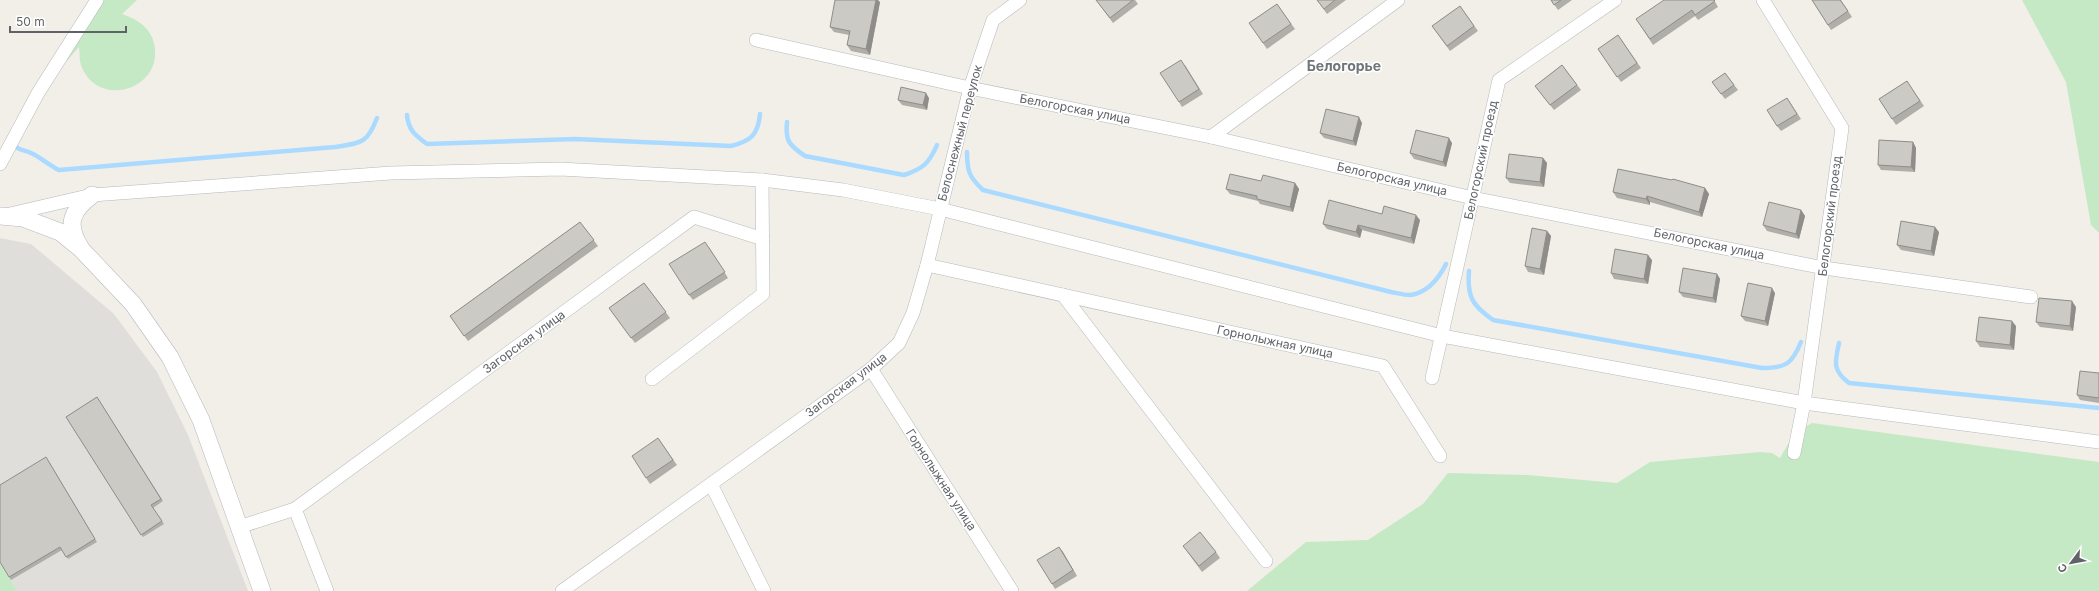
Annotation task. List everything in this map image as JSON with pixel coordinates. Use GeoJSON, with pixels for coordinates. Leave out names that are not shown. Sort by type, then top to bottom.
{"type":"FeatureCollection","features":[{"type":"Feature","properties":{"kind":"street"},"geometry":{"type":"LineString","coordinates":[[0,164],[38,93],[97,0]]}},
{"type":"Feature","properties":{"kind":"street","name":"Белоснежный переулок"},"geometry":{"type":"LineString","coordinates":[[940,209],[970,88],[993,20],[1020,0]]}},
{"type":"Feature","properties":{"kind":"street"},"geometry":{"type":"LineString","coordinates":[[1211,137],[1398,0]]}},
{"type":"Feature","properties":{"kind":"street","name":"Белогорский проезд"},"geometry":{"type":"LineString","coordinates":[[1432,378],[1499,80],[1615,0]]}},
{"type":"Feature","properties":{"kind":"street","name":"Белогорский проезд"},"geometry":{"type":"LineString","coordinates":[[1763,0],[1842,128],[1824,268],[1804,403],[1794,453]]}},
{"type":"Feature","properties":{"kind":"street","name":"Белогорская улица"},"geometry":{"type":"LineString","coordinates":[[756,40],[970,88],[1211,137],[1473,198],[1824,268],[2031,297]]}},
{"type":"Feature","properties":{"kind":"street"},"geometry":{"type":"LineString","coordinates":[[0,216],[92,195],[384,173],[560,169],[762,180],[843,190],[940,209],[1442,336],[1804,403],[2099,442]]}},
{"type":"Feature","properties":{"kind":"street"},"geometry":{"type":"LineString","coordinates":[[652,379],[763,294],[762,180]]}},
{"type":"Feature","properties":{"kind":"street"},"geometry":{"type":"LineString","coordinates":[[81,249],[72,235],[71,222],[75,211],[81,203],[92,195]]}},
{"type":"Feature","properties":{"kind":"street","name":"Загорская улица"},"geometry":{"type":"LineString","coordinates":[[562,591],[871,369],[899,343],[913,313],[927,265],[940,209]]}},
{"type":"Feature","properties":{"kind":"street"},"geometry":{"type":"LineString","coordinates":[[0,216],[23,218],[60,232],[81,249],[133,304],[170,357],[201,420],[262,591]]}},
{"type":"Feature","properties":{"kind":"street","name":"Загорская улица"},"geometry":{"type":"LineString","coordinates":[[295,509],[694,217],[763,239]]}},
{"type":"Feature","properties":{"kind":"street","name":"Горнолыжная улица"},"geometry":{"type":"LineString","coordinates":[[927,265],[1383,366],[1440,456]]}},
{"type":"Feature","properties":{"kind":"street"},"geometry":{"type":"LineString","coordinates":[[1063,296],[1266,561]]}},
{"type":"Feature","properties":{"kind":"street","name":"Горнолыжная улица"},"geometry":{"type":"LineString","coordinates":[[871,369],[1012,591]]}},
{"type":"Feature","properties":{"kind":"street"},"geometry":{"type":"LineString","coordinates":[[711,484],[764,591]]}},
{"type":"Feature","properties":{"kind":"street"},"geometry":{"type":"LineString","coordinates":[[239,527],[295,509],[327,591]]}},
{"type":"Feature","properties":{"kind":"shaded area"},"geometry":{"type":"Polygon","coordinates":[[[0,238],[31,244],[114,314],[157,372],[188,435],[248,591],[17,591],[0,563],[0,238]]]}},
{"type":"Feature","properties":{"kind":"green space"},"geometry":{"type":"Polygon","coordinates":[[[103,0],[137,0],[122,14],[133,18],[142,24],[149,32],[154,43],[155,59],[149,73],[140,82],[128,88],[114,90],[101,87],[89,79],[81,65],[79,47],[57,72],[103,0]]]}},
{"type":"Feature","properties":{"kind":"green space"},"geometry":{"type":"Polygon","coordinates":[[[2022,0],[2099,0],[2099,233],[2091,225],[2066,82],[2022,0]]]}},
{"type":"Feature","properties":{"kind":"green space"},"geometry":{"type":"Polygon","coordinates":[[[1812,423],[2099,462],[2099,591],[1247,591],[1306,542],[1368,540],[1423,504],[1448,473],[1527,475],[1617,483],[1650,462],[1760,452],[1772,453],[1780,458],[1794,434],[1812,423]]]}},
{"type":"Feature","properties":{"kind":"green space"},"geometry":{"type":"Polygon","coordinates":[[[0,563],[17,591],[0,591],[0,563]]]}},
{"type":"Feature","properties":{"kind":"building"},"geometry":{"type":"Polygon","coordinates":[[[835,0],[876,0],[866,49],[847,45],[850,31],[830,27],[835,0]]]}},
{"type":"Feature","properties":{"kind":"building"},"geometry":{"type":"Polygon","coordinates":[[[1096,0],[1133,0],[1110,18],[1096,0]]]}},
{"type":"Feature","properties":{"kind":"building"},"geometry":{"type":"Polygon","coordinates":[[[1317,0],[1335,0],[1324,9],[1317,0]]]}},
{"type":"Feature","properties":{"kind":"building"},"geometry":{"type":"Polygon","coordinates":[[[1551,0],[1561,0],[1554,5],[1551,0]]]}},
{"type":"Feature","properties":{"kind":"building"},"geometry":{"type":"Polygon","coordinates":[[[1664,0],[1715,1],[1695,15],[1692,10],[1650,39],[1636,19],[1664,0]]]}},
{"type":"Feature","properties":{"kind":"building"},"geometry":{"type":"Polygon","coordinates":[[[1812,0],[1840,0],[1848,11],[1828,25],[1812,0]]]}},
{"type":"Feature","properties":{"kind":"building"},"geometry":{"type":"Polygon","coordinates":[[[1277,4],[1291,24],[1263,43],[1249,23],[1277,4]]]}},
{"type":"Feature","properties":{"kind":"building"},"geometry":{"type":"Polygon","coordinates":[[[1460,6],[1474,26],[1447,46],[1432,26],[1460,6]]]}},
{"type":"Feature","properties":{"kind":"building"},"geometry":{"type":"Polygon","coordinates":[[[1618,35],[1637,63],[1617,77],[1598,49],[1618,35]]]}},
{"type":"Feature","properties":{"kind":"building"},"geometry":{"type":"Polygon","coordinates":[[[1181,60],[1199,89],[1179,102],[1160,73],[1181,60]]]}},
{"type":"Feature","properties":{"kind":"building"},"geometry":{"type":"Polygon","coordinates":[[[1562,65],[1577,85],[1550,105],[1535,86],[1562,65]]]}},
{"type":"Feature","properties":{"kind":"building"},"geometry":{"type":"Polygon","coordinates":[[[1725,73],[1734,85],[1721,94],[1712,82],[1725,73]]]}},
{"type":"Feature","properties":{"kind":"building"},"geometry":{"type":"Polygon","coordinates":[[[1907,81],[1920,101],[1892,119],[1879,99],[1907,81]]]}},
{"type":"Feature","properties":{"kind":"building"},"geometry":{"type":"Polygon","coordinates":[[[901,87],[926,93],[923,105],[898,100],[901,87]]]}},
{"type":"Feature","properties":{"kind":"building"},"geometry":{"type":"Polygon","coordinates":[[[1787,98],[1797,114],[1777,126],[1767,110],[1787,98]]]}},
{"type":"Feature","properties":{"kind":"building"},"geometry":{"type":"Polygon","coordinates":[[[1326,109],[1359,117],[1353,141],[1320,133],[1326,109]]]}},
{"type":"Feature","properties":{"kind":"building"},"geometry":{"type":"Polygon","coordinates":[[[1416,130],[1449,138],[1443,162],[1410,153],[1416,130]]]}},
{"type":"Feature","properties":{"kind":"building"},"geometry":{"type":"Polygon","coordinates":[[[1879,140],[1913,142],[1911,167],[1878,165],[1879,140]]]}},
{"type":"Feature","properties":{"kind":"building"},"geometry":{"type":"Polygon","coordinates":[[[1509,154],[1543,158],[1540,182],[1506,178],[1509,154]]]}},
{"type":"Feature","properties":{"kind":"building"},"geometry":{"type":"Polygon","coordinates":[[[1618,169],[1673,179],[1705,188],[1699,212],[1647,196],[1646,199],[1613,192],[1618,169]]]}},
{"type":"Feature","properties":{"kind":"building"},"geometry":{"type":"Polygon","coordinates":[[[1230,174],[1261,181],[1263,175],[1295,183],[1290,207],[1257,199],[1257,196],[1226,189],[1230,174]]]}},
{"type":"Feature","properties":{"kind":"building"},"geometry":{"type":"Polygon","coordinates":[[[1329,200],[1382,214],[1384,206],[1416,215],[1411,238],[1358,225],[1356,232],[1323,224],[1329,200]]]}},
{"type":"Feature","properties":{"kind":"building"},"geometry":{"type":"Polygon","coordinates":[[[1769,202],[1801,210],[1796,234],[1763,225],[1769,202]]]}},
{"type":"Feature","properties":{"kind":"building"},"geometry":{"type":"Polygon","coordinates":[[[1901,221],[1935,227],[1931,251],[1897,245],[1901,221]]]}},
{"type":"Feature","properties":{"kind":"building"},"geometry":{"type":"Polygon","coordinates":[[[580,222],[594,240],[464,336],[450,316],[580,222]]]}},
{"type":"Feature","properties":{"kind":"building"},"geometry":{"type":"Polygon","coordinates":[[[1532,228],[1547,231],[1540,269],[1525,266],[1532,228]]]}},
{"type":"Feature","properties":{"kind":"building"},"geometry":{"type":"Polygon","coordinates":[[[705,242],[725,272],[689,295],[669,264],[705,242]]]}},
{"type":"Feature","properties":{"kind":"building"},"geometry":{"type":"Polygon","coordinates":[[[1615,249],[1648,255],[1644,279],[1611,273],[1615,249]]]}},
{"type":"Feature","properties":{"kind":"building"},"geometry":{"type":"Polygon","coordinates":[[[1683,268],[1717,274],[1713,298],[1679,292],[1683,268]]]}},
{"type":"Feature","properties":{"kind":"building"},"geometry":{"type":"Polygon","coordinates":[[[644,283],[666,312],[631,338],[609,308],[644,283]]]}},
{"type":"Feature","properties":{"kind":"building"},"geometry":{"type":"Polygon","coordinates":[[[1748,283],[1772,288],[1765,321],[1741,316],[1748,283]]]}},
{"type":"Feature","properties":{"kind":"building"},"geometry":{"type":"Polygon","coordinates":[[[2039,298],[2072,301],[2070,326],[2036,322],[2039,298]]]}},
{"type":"Feature","properties":{"kind":"building"},"geometry":{"type":"Polygon","coordinates":[[[1979,317],[2012,321],[2010,345],[1976,341],[1979,317]]]}},
{"type":"Feature","properties":{"kind":"building"},"geometry":{"type":"Polygon","coordinates":[[[2080,371],[2099,373],[2099,398],[2077,395],[2080,371]]]}},
{"type":"Feature","properties":{"kind":"building"},"geometry":{"type":"Polygon","coordinates":[[[97,397],[161,499],[151,505],[162,521],[141,535],[66,417],[97,397]]]}},
{"type":"Feature","properties":{"kind":"building"},"geometry":{"type":"Polygon","coordinates":[[[658,438],[673,460],[646,478],[632,456],[658,438]]]}},
{"type":"Feature","properties":{"kind":"building"},"geometry":{"type":"Polygon","coordinates":[[[46,457],[95,539],[66,557],[60,547],[9,577],[0,562],[0,485],[46,457]]]}},
{"type":"Feature","properties":{"kind":"building"},"geometry":{"type":"Polygon","coordinates":[[[1200,532],[1216,552],[1199,566],[1183,546],[1200,532]]]}},
{"type":"Feature","properties":{"kind":"building"},"geometry":{"type":"Polygon","coordinates":[[[1059,547],[1073,570],[1052,584],[1037,560],[1059,547]]]}},
{"type":"Feature","properties":{"kind":"waterway"},"geometry":{"type":"LineString","coordinates":[[407,115],[409,125],[413,132],[427,144],[575,139],[731,146],[744,142],[752,136],[757,127],[760,114]]}},
{"type":"Feature","properties":{"kind":"waterway"},"geometry":{"type":"LineString","coordinates":[[16,147],[29,152],[59,170],[344,146],[357,143],[366,138],[377,118]]}},
{"type":"Feature","properties":{"kind":"waterway"},"geometry":{"type":"LineString","coordinates":[[787,122],[789,142],[795,149],[805,156],[904,175],[924,165],[931,157],[937,145]]}},
{"type":"Feature","properties":{"kind":"waterway"},"geometry":{"type":"LineString","coordinates":[[967,152],[968,169],[972,177],[983,190],[1391,292],[1410,295],[1422,291],[1432,284],[1446,264]]}},
{"type":"Feature","properties":{"kind":"waterway"},"geometry":{"type":"LineString","coordinates":[[1469,271],[1469,288],[1472,300],[1480,310],[1493,320],[1762,368],[1783,366],[1791,360],[1801,342]]}},
{"type":"Feature","properties":{"kind":"waterway"},"geometry":{"type":"LineString","coordinates":[[1839,343],[1836,355],[1837,370],[1849,383],[2099,408]]}},
{"type":"Feature","properties":{"kind":"district","name":"Белогорье"},"geometry":{"type":"Point","coordinates":[1344,66]}}]}
